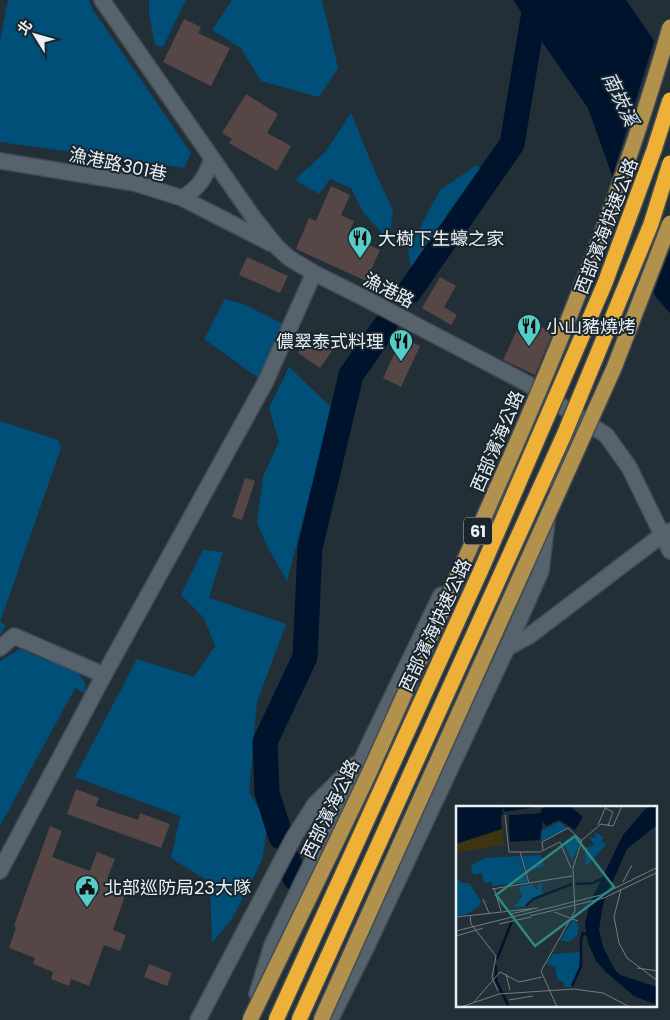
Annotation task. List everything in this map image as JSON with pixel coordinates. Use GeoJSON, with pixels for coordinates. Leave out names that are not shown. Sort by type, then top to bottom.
{"type":"FeatureCollection","features":[{"type":"Feature","properties":{"kind":"highway","name":"西部濱海快速公路"},"geometry":{"type":"LineString","coordinates":[[276,1020],[481,570],[605,283],[654,150],[670,100]]}},
{"type":"Feature","properties":{"kind":"highway","name":"61"},"geometry":{"type":"LineString","coordinates":[[298,1020],[564,435],[651,224],[670,163]]}},
{"type":"Feature","properties":{"kind":"main road","name":"西部濱海公路"},"geometry":{"type":"LineString","coordinates":[[250,1020],[370,772],[491,502],[559,344],[608,215],[654,84],[670,27]]}},
{"type":"Feature","properties":{"kind":"main road"},"geometry":{"type":"LineString","coordinates":[[321,1020],[614,368],[670,223]]}},
{"type":"Feature","properties":{"kind":"street","name":"漁港路"},"geometry":{"type":"LineString","coordinates":[[102,0],[253,217],[276,246],[289,258],[314,273],[520,379],[606,435],[629,467],[666,533],[670,551]]}},
{"type":"Feature","properties":{"kind":"street"},"geometry":{"type":"LineString","coordinates":[[182,198],[195,190],[206,175],[212,159]]}},
{"type":"Feature","properties":{"kind":"street","name":"漁港路301巷"},"geometry":{"type":"LineString","coordinates":[[0,161],[134,183],[182,198],[276,246]]}},
{"type":"Feature","properties":{"kind":"street"},"geometry":{"type":"LineString","coordinates":[[0,871],[104,675],[265,383],[314,273]]}},
{"type":"Feature","properties":{"kind":"street"},"geometry":{"type":"LineString","coordinates":[[250,1020],[272,945],[456,564],[514,483],[550,398]]}},
{"type":"Feature","properties":{"kind":"street"},"geometry":{"type":"LineString","coordinates":[[330,1020],[368,944],[507,648],[541,571],[550,495],[582,419]]}},
{"type":"Feature","properties":{"kind":"street"},"geometry":{"type":"LineString","coordinates":[[507,648],[528,636],[666,533]]}},
{"type":"Feature","properties":{"kind":"street"},"geometry":{"type":"LineString","coordinates":[[0,648],[14,636],[104,675]]}},
{"type":"Feature","properties":{"kind":"street"},"geometry":{"type":"LineString","coordinates":[[198,1020],[294,837],[315,804],[364,756]]}},
{"type":"Feature","properties":{"kind":"shaded area"},"geometry":{"type":"Polygon","coordinates":[[[8,0],[89,0],[93,10],[191,153],[184,168],[0,142],[0,41],[8,0]]]}},
{"type":"Feature","properties":{"kind":"shaded area"},"geometry":{"type":"Polygon","coordinates":[[[149,0],[186,0],[163,47],[155,45],[149,13],[149,0]]]}},
{"type":"Feature","properties":{"kind":"shaded area"},"geometry":{"type":"Polygon","coordinates":[[[232,0],[322,0],[338,68],[319,97],[261,81],[241,48],[212,30],[232,0]]]}},
{"type":"Feature","properties":{"kind":"shaded area"},"geometry":{"type":"Polygon","coordinates":[[[351,113],[393,210],[389,241],[363,212],[351,188],[330,179],[319,194],[295,180],[326,151],[351,113]]]}},
{"type":"Feature","properties":{"kind":"shaded area"},"geometry":{"type":"Polygon","coordinates":[[[477,165],[485,173],[412,275],[408,250],[440,190],[477,165]]]}},
{"type":"Feature","properties":{"kind":"shaded area"},"geometry":{"type":"Polygon","coordinates":[[[225,299],[243,304],[285,325],[260,379],[204,339],[225,299]]]}},
{"type":"Feature","properties":{"kind":"shaded area"},"geometry":{"type":"Polygon","coordinates":[[[289,367],[332,408],[287,581],[267,546],[257,523],[263,477],[279,442],[269,408],[289,367]]]}},
{"type":"Feature","properties":{"kind":"shaded area"},"geometry":{"type":"Polygon","coordinates":[[[0,421],[58,440],[61,448],[0,622],[0,421]]]}},
{"type":"Feature","properties":{"kind":"shaded area"},"geometry":{"type":"Polygon","coordinates":[[[203,550],[223,552],[209,598],[286,624],[257,702],[249,792],[268,824],[262,860],[233,917],[212,943],[210,882],[171,858],[180,816],[75,777],[137,659],[194,677],[215,646],[204,618],[181,595],[203,550]]]}},
{"type":"Feature","properties":{"kind":"shaded area"},"geometry":{"type":"Polygon","coordinates":[[[0,622],[6,625],[0,635],[0,622]]]}},
{"type":"Feature","properties":{"kind":"shaded area"},"geometry":{"type":"Polygon","coordinates":[[[20,649],[78,673],[84,682],[86,690],[85,693],[75,688],[0,826],[0,661],[20,649]]]}},
{"type":"Feature","properties":{"kind":"water","name":"南崁溪"},"geometry":{"type":"Polygon","coordinates":[[[513,0],[626,0],[670,64],[670,313],[655,296],[588,108],[513,0]]]}},
{"type":"Feature","properties":{"kind":"pier"},"geometry":{"type":"Polygon","coordinates":[[[655,38],[670,59],[670,249],[652,296],[611,181],[655,38]]]}},
{"type":"Feature","properties":{"kind":"building"},"geometry":{"type":"Polygon","coordinates":[[[184,19],[201,27],[198,33],[230,48],[211,86],[163,62],[184,19]]]}},
{"type":"Feature","properties":{"kind":"building"},"geometry":{"type":"Polygon","coordinates":[[[246,94],[278,114],[267,133],[291,146],[277,171],[229,143],[232,139],[222,133],[246,94]]]}},
{"type":"Feature","properties":{"kind":"building"},"geometry":{"type":"Polygon","coordinates":[[[331,186],[350,195],[341,215],[354,221],[348,235],[380,250],[366,281],[296,249],[309,218],[316,221],[331,186]]]}},
{"type":"Feature","properties":{"kind":"building"},"geometry":{"type":"Polygon","coordinates":[[[247,257],[288,276],[280,293],[239,275],[247,257]]]}},
{"type":"Feature","properties":{"kind":"building"},"geometry":{"type":"Polygon","coordinates":[[[440,277],[456,286],[444,307],[457,315],[451,325],[422,308],[440,277]]]}},
{"type":"Feature","properties":{"kind":"building","name":"小山豬燒烤"},"geometry":{"type":"Polygon","coordinates":[[[522,319],[553,332],[535,375],[503,360],[522,319]]]}},
{"type":"Feature","properties":{"kind":"building"},"geometry":{"type":"Polygon","coordinates":[[[309,336],[332,351],[320,368],[298,353],[309,336]]]}},
{"type":"Feature","properties":{"kind":"building","name":"儂翠泰式料理"},"geometry":{"type":"Polygon","coordinates":[[[402,338],[420,346],[401,387],[383,378],[402,338]]]}},
{"type":"Feature","properties":{"kind":"building"},"geometry":{"type":"Polygon","coordinates":[[[245,478],[255,481],[242,520],[232,517],[245,478]]]}},
{"type":"Feature","properties":{"kind":"building"},"geometry":{"type":"Polygon","coordinates":[[[76,789],[99,798],[96,806],[138,820],[140,813],[170,824],[161,848],[67,814],[76,789]]]}},
{"type":"Feature","properties":{"kind":"building","name":"北部巡防局23大隊"},"geometry":{"type":"Polygon","coordinates":[[[50,826],[62,831],[52,857],[90,871],[97,852],[115,859],[107,879],[128,887],[113,930],[126,935],[120,951],[104,945],[89,986],[71,979],[69,986],[51,979],[53,972],[33,964],[35,958],[9,948],[16,927],[14,926],[50,826]]]}},
{"type":"Feature","properties":{"kind":"building"},"geometry":{"type":"Polygon","coordinates":[[[149,964],[172,973],[167,986],[144,977],[149,964]]]}},
{"type":"Feature","properties":{"kind":"waterway"},"geometry":{"type":"LineString","coordinates":[[409,292],[512,144],[536,0]]}},
{"type":"Feature","properties":{"kind":"waterway"},"geometry":{"type":"LineString","coordinates":[[281,837],[267,793],[265,742],[305,657],[310,548],[351,375],[385,326]]}},
{"type":"Feature","properties":{"kind":"waterway"},"geometry":{"type":"LineString","coordinates":[[288,860],[295,878]]}},
{"type":"Feature","properties":{"kind":"place","name":"大樹下生蠔之家"},"geometry":{"type":"Point","coordinates":[360,259]}},
{"type":"Feature","properties":{"kind":"place","name":"小山豬燒烤"},"geometry":{"type":"Point","coordinates":[529,347]}},
{"type":"Feature","properties":{"kind":"place","name":"儂翠泰式料理"},"geometry":{"type":"Point","coordinates":[401,362]}},
{"type":"Feature","properties":{"kind":"place","name":"北部巡防局23大隊"},"geometry":{"type":"Point","coordinates":[87,908]}}]}
